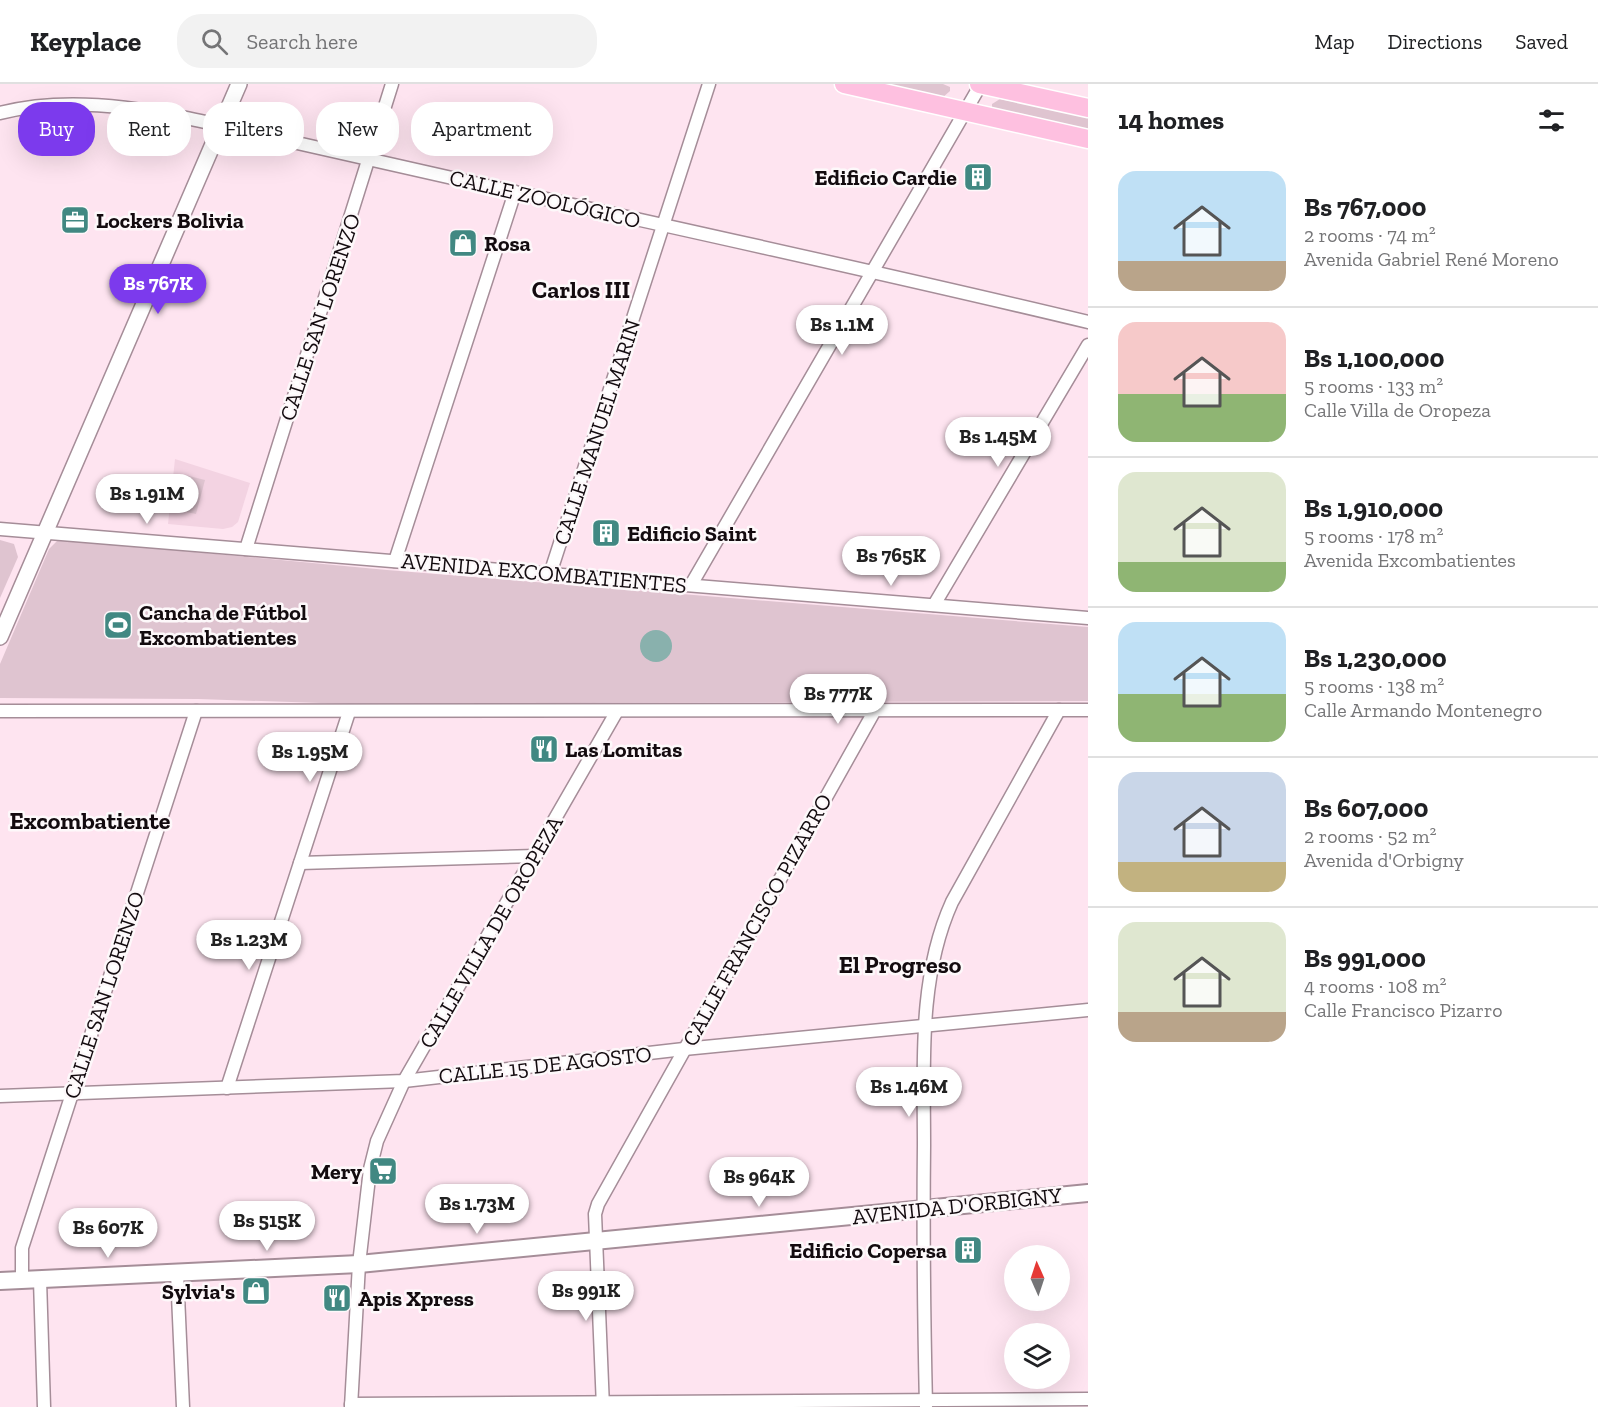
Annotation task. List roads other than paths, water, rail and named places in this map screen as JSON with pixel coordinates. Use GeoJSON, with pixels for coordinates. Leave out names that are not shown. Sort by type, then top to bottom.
{"type":"FeatureCollection","features":[{"type":"Feature","properties":{"kind":"main road"},"geometry":{"type":"LineString","coordinates":[[844,84],[1088,139]]}},
{"type":"Feature","properties":{"kind":"main road"},"geometry":{"type":"LineString","coordinates":[[980,84],[1088,108]]}},
{"type":"Feature","properties":{"kind":"main road","name":"AVENIDA D'ORBIGNY"},"geometry":{"type":"LineString","coordinates":[[0,1281],[359,1264],[1088,1193]]}},
{"type":"Feature","properties":{"kind":"street"},"geometry":{"type":"LineString","coordinates":[[232,102],[239,84]]}},
{"type":"Feature","properties":{"kind":"street","name":"CALLE SAN LORENZO"},"geometry":{"type":"LineString","coordinates":[[246,549],[392,84]]}},
{"type":"Feature","properties":{"kind":"street","name":"CALLE MANUEL MARIN"},"geometry":{"type":"LineString","coordinates":[[550,574],[709,84]]}},
{"type":"Feature","properties":{"kind":"street"},"geometry":{"type":"LineString","coordinates":[[691,585],[875,271],[980,84]]}},
{"type":"Feature","properties":{"kind":"street","name":"CALLE ZOOLÓGICO"},"geometry":{"type":"LineString","coordinates":[[0,113],[51,104],[94,104],[203,123]]}},
{"type":"Feature","properties":{"kind":"street","name":"CALLE ZOOLÓGICO"},"geometry":{"type":"LineString","coordinates":[[304,144],[664,227],[875,271],[1088,322]]}},
{"type":"Feature","properties":{"kind":"street"},"geometry":{"type":"LineString","coordinates":[[0,637],[209,156]]}},
{"type":"Feature","properties":{"kind":"street"},"geometry":{"type":"LineString","coordinates":[[395,561],[515,192]]}},
{"type":"Feature","properties":{"kind":"street"},"geometry":{"type":"LineString","coordinates":[[934,605],[1088,345]]}},
{"type":"Feature","properties":{"kind":"street","name":"AVENIDA EXCOMBATIENTES"},"geometry":{"type":"LineString","coordinates":[[0,529],[1088,618]]}},
{"type":"Feature","properties":{"kind":"street","name":"CALLE FRANCISCO PIZARRO"},"geometry":{"type":"LineString","coordinates":[[603,1405],[598,1241],[595,1214],[598,1204],[875,710]]}},
{"type":"Feature","properties":{"kind":"street"},"geometry":{"type":"LineString","coordinates":[[926,1404],[923,1209],[924,1026],[934,954],[941,926],[1059,710]]}},
{"type":"Feature","properties":{"kind":"street"},"geometry":{"type":"LineString","coordinates":[[0,711],[1088,710]]}},
{"type":"Feature","properties":{"kind":"street","name":"CALLE SAN LORENZO"},"geometry":{"type":"LineString","coordinates":[[22,1281],[22,1248],[196,711]]}},
{"type":"Feature","properties":{"kind":"street","name":"CALLE VILLA DE OROPEZA"},"geometry":{"type":"LineString","coordinates":[[351,1406],[359,1264],[370,1168],[377,1141],[404,1081],[536,856],[617,711]]}},
{"type":"Feature","properties":{"kind":"street"},"geometry":{"type":"LineString","coordinates":[[227,1088],[349,712]]}},
{"type":"Feature","properties":{"kind":"street"},"geometry":{"type":"LineString","coordinates":[[300,863],[536,856]]}},
{"type":"Feature","properties":{"kind":"street","name":"CALLE 15 DE AGOSTO"},"geometry":{"type":"LineString","coordinates":[[0,1096],[404,1081],[684,1049],[1088,1010]]}},
{"type":"Feature","properties":{"kind":"street"},"geometry":{"type":"LineString","coordinates":[[177,1273],[183,1407]]}},
{"type":"Feature","properties":{"kind":"street"},"geometry":{"type":"LineString","coordinates":[[40,1280],[44,1407]]}},
{"type":"Feature","properties":{"kind":"street"},"geometry":{"type":"LineString","coordinates":[[351,1406],[832,1405],[1088,1399]]}},
{"type":"Feature","properties":{"kind":"place","name":"Edificio Cardie"},"geometry":{"type":"Point","coordinates":[978,177]}},
{"type":"Feature","properties":{"kind":"place","name":"Lockers Bolivia"},"geometry":{"type":"Point","coordinates":[75,220]}},
{"type":"Feature","properties":{"kind":"place","name":"Rosa"},"geometry":{"type":"Point","coordinates":[463,243]}},
{"type":"Feature","properties":{"kind":"place","name":"Edificio Saint"},"geometry":{"type":"Point","coordinates":[606,533]}},
{"type":"Feature","properties":{"kind":"place","name":"Cancha de Fútbol Excombatientes"},"geometry":{"type":"Point","coordinates":[118,625]}},
{"type":"Feature","properties":{"kind":"place","name":"Las Lomitas"},"geometry":{"type":"Point","coordinates":[544,749]}},
{"type":"Feature","properties":{"kind":"place","name":"Mery"},"geometry":{"type":"Point","coordinates":[383,1171]}},
{"type":"Feature","properties":{"kind":"place","name":"Edificio Copersa"},"geometry":{"type":"Point","coordinates":[968,1250]}},
{"type":"Feature","properties":{"kind":"place","name":"Sylvia's"},"geometry":{"type":"Point","coordinates":[256,1291]}},
{"type":"Feature","properties":{"kind":"place","name":"Apis Xpress"},"geometry":{"type":"Point","coordinates":[337,1298]}},
{"type":"Feature","properties":{"kind":"district","name":"Carlos III"},"geometry":{"type":"Point","coordinates":[581,289]}},
{"type":"Feature","properties":{"kind":"district","name":"Excombatiente"},"geometry":{"type":"Point","coordinates":[90,820]}},
{"type":"Feature","properties":{"kind":"district","name":"El Progreso"},"geometry":{"type":"Point","coordinates":[900,964]}}]}
